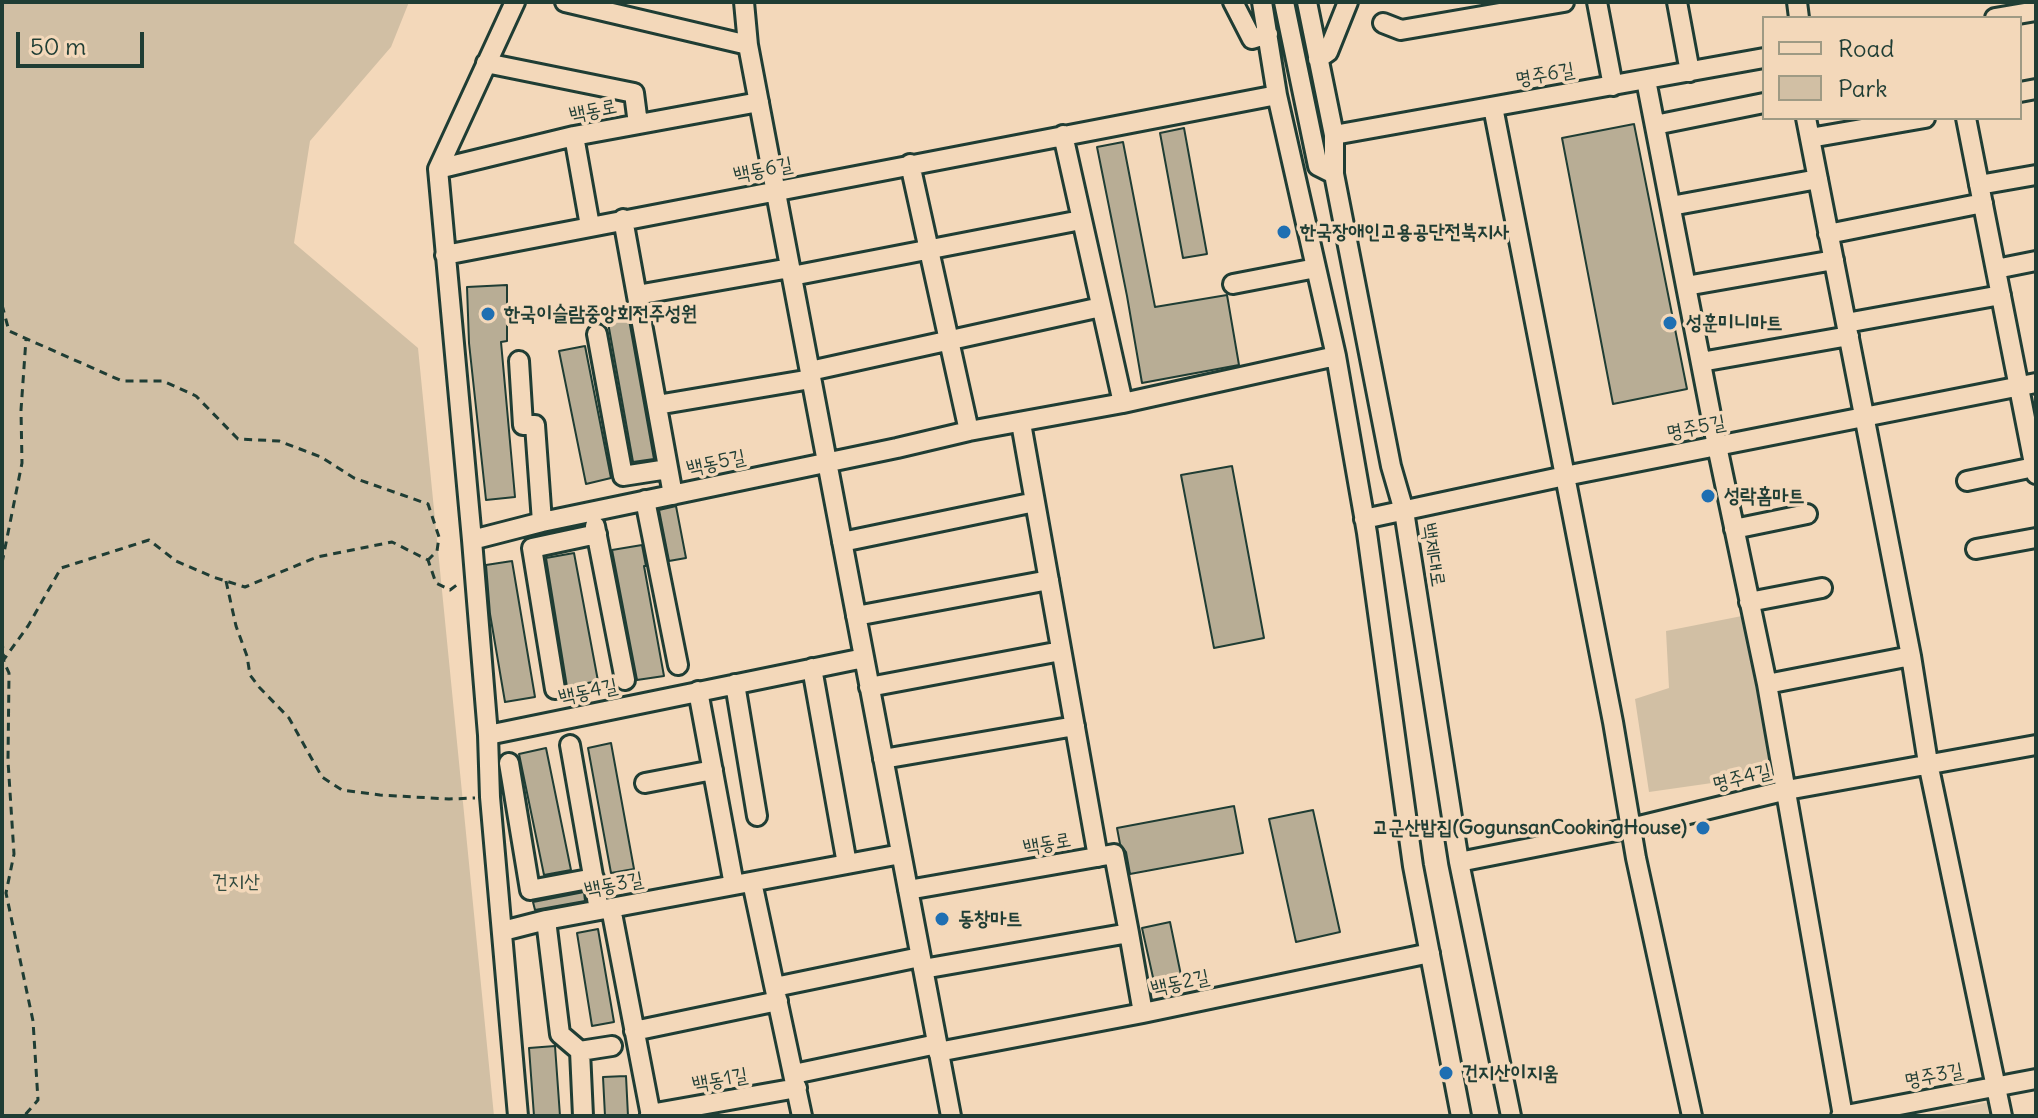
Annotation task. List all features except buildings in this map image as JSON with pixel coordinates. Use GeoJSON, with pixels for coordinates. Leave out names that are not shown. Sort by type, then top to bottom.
{"type":"FeatureCollection","features":[{"type":"Feature","properties":{"kind":"street"},"geometry":{"type":"LineString","coordinates":[[515,2],[438,169],[475,574],[490,797],[518,1116]]}},
{"type":"Feature","properties":{"kind":"street"},"geometry":{"type":"LineString","coordinates":[[565,2],[748,45]]}},
{"type":"Feature","properties":{"kind":"street"},"geometry":{"type":"LineString","coordinates":[[744,2],[748,45],[951,1116]]}},
{"type":"Feature","properties":{"kind":"street"},"geometry":{"type":"LineString","coordinates":[[1233,2],[1252,39],[1268,34]]}},
{"type":"Feature","properties":{"kind":"street"},"geometry":{"type":"LineString","coordinates":[[1262,2],[1277,95],[1336,356],[1364,519],[1413,866],[1461,1116]]}},
{"type":"Feature","properties":{"kind":"street"},"geometry":{"type":"LineString","coordinates":[[1284,2],[1318,166],[1334,174]]}},
{"type":"Feature","properties":{"kind":"street","name":"백제대로"},"geometry":{"type":"LineString","coordinates":[[1307,2],[1334,135],[1334,174],[1391,466],[1404,511],[1459,862],[1511,1116]]}},
{"type":"Feature","properties":{"kind":"street"},"geometry":{"type":"LineString","coordinates":[[1318,59],[1328,52],[1348,2]]}},
{"type":"Feature","properties":{"kind":"street"},"geometry":{"type":"LineString","coordinates":[[1383,23],[1401,30],[1564,2]]}},
{"type":"Feature","properties":{"kind":"street"},"geometry":{"type":"LineString","coordinates":[[1597,2],[1613,86]]}},
{"type":"Feature","properties":{"kind":"street"},"geometry":{"type":"LineString","coordinates":[[1677,2],[1690,72]]}},
{"type":"Feature","properties":{"kind":"street"},"geometry":{"type":"LineString","coordinates":[[2007,16],[2036,11]]}},
{"type":"Feature","properties":{"kind":"street","name":"명주6길"},"geometry":{"type":"LineString","coordinates":[[1334,135],[1762,58]]}},
{"type":"Feature","properties":{"kind":"street"},"geometry":{"type":"LineString","coordinates":[[486,63],[634,93],[638,124]]}},
{"type":"Feature","properties":{"kind":"street"},"geometry":{"type":"LineString","coordinates":[[1646,80],[1767,684],[1842,1116]]}},
{"type":"Feature","properties":{"kind":"street","name":"백동6길"},"geometry":{"type":"LineString","coordinates":[[445,255],[1277,95]]}},
{"type":"Feature","properties":{"kind":"street","name":"백동로"},"geometry":{"type":"LineString","coordinates":[[438,169],[574,136],[759,102]]}},
{"type":"Feature","properties":{"kind":"street"},"geometry":{"type":"LineString","coordinates":[[1655,125],[1762,103]]}},
{"type":"Feature","properties":{"kind":"street"},"geometry":{"type":"LineString","coordinates":[[1493,107],[1613,722],[1636,858],[1692,1116]]}},
{"type":"Feature","properties":{"kind":"street"},"geometry":{"type":"LineString","coordinates":[[1806,120],[1911,656],[1928,763],[2002,1116]]}},
{"type":"Feature","properties":{"kind":"street"},"geometry":{"type":"LineString","coordinates":[[1810,138],[1914,120]]}},
{"type":"Feature","properties":{"kind":"street"},"geometry":{"type":"LineString","coordinates":[[1966,120],[2001,295],[2027,384],[2035,470],[1967,481]]}},
{"type":"Feature","properties":{"kind":"street"},"geometry":{"type":"LineString","coordinates":[[1063,135],[1123,403]]}},
{"type":"Feature","properties":{"kind":"street"},"geometry":{"type":"LineString","coordinates":[[574,136],[590,226]]}},
{"type":"Feature","properties":{"kind":"street"},"geometry":{"type":"LineString","coordinates":[[910,164],[969,431]]}},
{"type":"Feature","properties":{"kind":"street"},"geometry":{"type":"LineString","coordinates":[[1828,234],[1981,194],[2036,175]]}},
{"type":"Feature","properties":{"kind":"street"},"geometry":{"type":"LineString","coordinates":[[1671,206],[1818,179]]}},
{"type":"Feature","properties":{"kind":"street"},"geometry":{"type":"LineString","coordinates":[[623,219],[673,495]]}},
{"type":"Feature","properties":{"kind":"street"},"geometry":{"type":"LineString","coordinates":[[637,295],[929,249],[1081,220]]}},
{"type":"Feature","properties":{"kind":"street"},"geometry":{"type":"LineString","coordinates":[[1686,286],[1834,260]]}},
{"type":"Feature","properties":{"kind":"street"},"geometry":{"type":"LineString","coordinates":[[1996,269],[2036,261]]}},
{"type":"Feature","properties":{"kind":"street"},"geometry":{"type":"LineString","coordinates":[[1233,284],[1316,268]]}},
{"type":"Feature","properties":{"kind":"street"},"geometry":{"type":"LineString","coordinates":[[1701,362],[2001,295]]}},
{"type":"Feature","properties":{"kind":"street"},"geometry":{"type":"LineString","coordinates":[[657,405],[810,375],[949,340],[1101,307]]}},
{"type":"Feature","properties":{"kind":"street"},"geometry":{"type":"LineString","coordinates":[[597,334],[623,476],[668,469]]}},
{"type":"Feature","properties":{"kind":"street","name":"백동5길"},"geometry":{"type":"LineString","coordinates":[[472,540],[592,511],[969,431],[1123,403],[1336,356]]}},
{"type":"Feature","properties":{"kind":"street"},"geometry":{"type":"LineString","coordinates":[[519,361],[523,425],[535,425],[542,522]]}},
{"type":"Feature","properties":{"kind":"street","name":"명주5길"},"geometry":{"type":"LineString","coordinates":[[1364,519],[2027,384]]}},
{"type":"Feature","properties":{"kind":"street"},"geometry":{"type":"LineString","coordinates":[[1021,423],[1098,857]]}},
{"type":"Feature","properties":{"kind":"street"},"geometry":{"type":"LineString","coordinates":[[645,500],[678,665]]}},
{"type":"Feature","properties":{"kind":"street"},"geometry":{"type":"LineString","coordinates":[[842,542],[1035,502]]}},
{"type":"Feature","properties":{"kind":"street"},"geometry":{"type":"LineString","coordinates":[[592,511],[625,680]]}},
{"type":"Feature","properties":{"kind":"street"},"geometry":{"type":"LineString","coordinates":[[1734,529],[1807,514]]}},
{"type":"Feature","properties":{"kind":"street"},"geometry":{"type":"LineString","coordinates":[[555,689],[532,548],[597,534]]}},
{"type":"Feature","properties":{"kind":"street"},"geometry":{"type":"LineString","coordinates":[[1976,549],[2036,538]]}},
{"type":"Feature","properties":{"kind":"street"},"geometry":{"type":"LineString","coordinates":[[856,616],[1049,580]]}},
{"type":"Feature","properties":{"kind":"street"},"geometry":{"type":"LineString","coordinates":[[1749,602],[1822,588]]}},
{"type":"Feature","properties":{"kind":"street"},"geometry":{"type":"LineString","coordinates":[[869,687],[1061,651]]}},
{"type":"Feature","properties":{"kind":"street"},"geometry":{"type":"LineString","coordinates":[[1767,684],[1911,656]]}},
{"type":"Feature","properties":{"kind":"street","name":"백동4길"},"geometry":{"type":"LineString","coordinates":[[488,735],[864,658]]}},
{"type":"Feature","properties":{"kind":"street"},"geometry":{"type":"LineString","coordinates":[[812,668],[847,864]]}},
{"type":"Feature","properties":{"kind":"street"},"geometry":{"type":"LineString","coordinates":[[735,684],[757,816]]}},
{"type":"Feature","properties":{"kind":"street"},"geometry":{"type":"LineString","coordinates":[[698,691],[713,770],[776,994],[802,1116]]}},
{"type":"Feature","properties":{"kind":"street"},"geometry":{"type":"LineString","coordinates":[[883,759],[1075,726]]}},
{"type":"Feature","properties":{"kind":"street"},"geometry":{"type":"LineString","coordinates":[[570,745],[594,878],[605,909],[651,1115]]}},
{"type":"Feature","properties":{"kind":"street","name":"명주4길"},"geometry":{"type":"LineString","coordinates":[[1459,862],[1631,828],[1787,790],[2036,745]]}},
{"type":"Feature","properties":{"kind":"street"},"geometry":{"type":"LineString","coordinates":[[509,763],[530,890],[594,878]]}},
{"type":"Feature","properties":{"kind":"street"},"geometry":{"type":"LineString","coordinates":[[645,783],[713,770]]}},
{"type":"Feature","properties":{"kind":"street","name":"백동3길"},"geometry":{"type":"LineString","coordinates":[[503,931],[546,920],[901,854]]}},
{"type":"Feature","properties":{"kind":"street","name":"백동로"},"geometry":{"type":"LineString","coordinates":[[908,890],[1114,854],[1143,1013]]}},
{"type":"Feature","properties":{"kind":"street"},"geometry":{"type":"LineString","coordinates":[[546,920],[560,1034],[580,1051],[583,1116]]}},
{"type":"Feature","properties":{"kind":"street"},"geometry":{"type":"LineString","coordinates":[[634,1031],[776,994],[922,963],[1129,933]]}},
{"type":"Feature","properties":{"kind":"street","name":"백동2길"},"geometry":{"type":"LineString","coordinates":[[938,1048],[1143,1013],[1430,953]]}},
{"type":"Feature","properties":{"kind":"street"},"geometry":{"type":"LineString","coordinates":[[580,1051],[612,1046]]}},
{"type":"Feature","properties":{"kind":"street"},"geometry":{"type":"LineString","coordinates":[[795,1081],[938,1048]]}},
{"type":"Feature","properties":{"kind":"street","name":"명주3길"},"geometry":{"type":"LineString","coordinates":[[1842,1116],[2036,1079]]}},
{"type":"Feature","properties":{"kind":"street","name":"백동1길"},"geometry":{"type":"LineString","coordinates":[[651,1115],[795,1081]]}},
{"type":"Feature","properties":{"kind":"path"},"geometry":{"type":"LineString","coordinates":[[2,305],[9,331],[122,381],[163,381],[196,396],[238,439],[279,441],[321,457],[354,478],[428,504],[439,537],[437,551],[428,560]]}},
{"type":"Feature","properties":{"kind":"path"},"geometry":{"type":"LineString","coordinates":[[2,563],[22,463],[21,410],[26,339]]}},
{"type":"Feature","properties":{"kind":"path"},"geometry":{"type":"LineString","coordinates":[[3,662],[61,568],[149,540],[176,561],[245,587],[317,557],[392,542],[428,560],[436,583],[450,590],[475,574]]}},
{"type":"Feature","properties":{"kind":"path"},"geometry":{"type":"LineString","coordinates":[[226,581],[250,675],[289,718],[322,777],[342,790],[380,795],[449,799],[490,797]]}},
{"type":"Feature","properties":{"kind":"path"},"geometry":{"type":"LineString","coordinates":[[2,640],[3,662],[9,673],[8,761],[14,854],[4,894],[33,1021],[38,1100],[24,1116]]}},
{"type":"Feature","properties":{"kind":"shaded area"},"geometry":{"type":"Polygon","coordinates":[[[1989,1102],[1992,1116],[1918,1116],[1989,1102]]]}},
{"type":"Feature","properties":{"kind":"green space","name":"건지산"},"geometry":{"type":"Polygon","coordinates":[[[2,2],[409,2],[391,47],[310,141],[294,243],[418,348],[494,1116],[2,1116],[2,2]]]}},
{"type":"Feature","properties":{"kind":"green space"},"geometry":{"type":"Polygon","coordinates":[[[1742,616],[1775,774],[1649,792],[1635,699],[1669,688],[1666,631],[1742,616]]]}},
{"type":"Feature","properties":{"kind":"place","name":"한국장애인고용공단전북지사"},"geometry":{"type":"Point","coordinates":[1284,232]}},
{"type":"Feature","properties":{"kind":"place","name":"한국이슬람중앙회전주성원"},"geometry":{"type":"Point","coordinates":[488,314]}},
{"type":"Feature","properties":{"kind":"place","name":"성훈미니마트"},"geometry":{"type":"Point","coordinates":[1670,323]}},
{"type":"Feature","properties":{"kind":"place","name":"성락홈마트"},"geometry":{"type":"Point","coordinates":[1708,496]}},
{"type":"Feature","properties":{"kind":"place","name":"고군산밥집(GogunsanCookingHouse)"},"geometry":{"type":"Point","coordinates":[1703,828]}},
{"type":"Feature","properties":{"kind":"place","name":"동창마트"},"geometry":{"type":"Point","coordinates":[942,919]}},
{"type":"Feature","properties":{"kind":"place","name":"건지산이지움"},"geometry":{"type":"Point","coordinates":[1446,1073]}}]}
